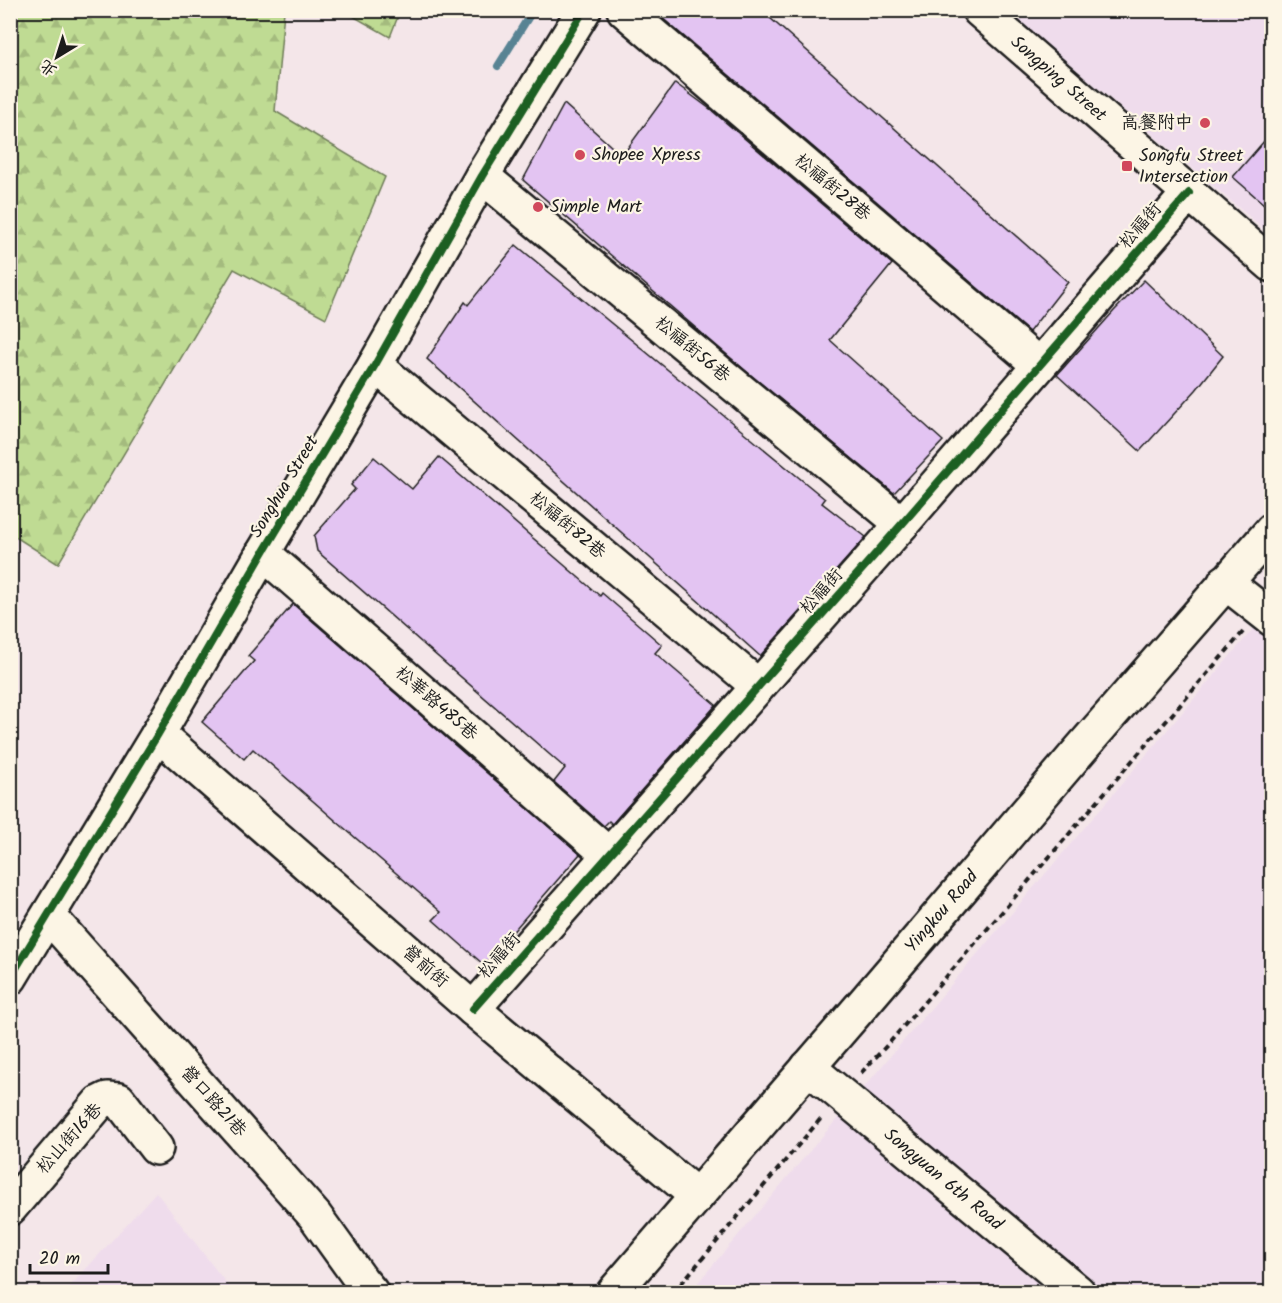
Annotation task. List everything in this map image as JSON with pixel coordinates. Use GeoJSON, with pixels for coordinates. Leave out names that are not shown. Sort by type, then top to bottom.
{"type":"FeatureCollection","features":[{"type":"Feature","properties":{"kind":"street","name":"Songhua Street"},"geometry":{"type":"LineString","coordinates":[[10,978],[158,734],[375,365],[482,176],[584,10]]}},
{"type":"Feature","properties":{"kind":"street","name":"松福街28巷"},"geometry":{"type":"LineString","coordinates":[[624,10],[1039,365]]}},
{"type":"Feature","properties":{"kind":"street","name":"Songping Street"},"geometry":{"type":"LineString","coordinates":[[980,10],[1272,265]]}},
{"type":"Feature","properties":{"kind":"street","name":"松福街56巷"},"geometry":{"type":"LineString","coordinates":[[482,176],[902,524]]}},
{"type":"Feature","properties":{"kind":"street","name":"松福街"},"geometry":{"type":"LineString","coordinates":[[473,1009],[902,524],[1189,193]]}},
{"type":"Feature","properties":{"kind":"street","name":"松福街82巷"},"geometry":{"type":"LineString","coordinates":[[375,365],[758,686]]}},
{"type":"Feature","properties":{"kind":"street","name":"Yingkou Road"},"geometry":{"type":"LineString","coordinates":[[614,1293],[1272,530]]}},
{"type":"Feature","properties":{"kind":"street","name":"松華路485巷"},"geometry":{"type":"LineString","coordinates":[[263,553],[609,855]]}},
{"type":"Feature","properties":{"kind":"street"},"geometry":{"type":"LineString","coordinates":[[1225,582],[1266,615]]}},
{"type":"Feature","properties":{"kind":"street","name":"營前街"},"geometry":{"type":"LineString","coordinates":[[158,734],[473,1009],[698,1196]]}},
{"type":"Feature","properties":{"kind":"street","name":"營口路21巷"},"geometry":{"type":"LineString","coordinates":[[49,916],[315,1216],[371,1293]]}},
{"type":"Feature","properties":{"kind":"street","name":"Songyuan 6th Road"},"geometry":{"type":"LineString","coordinates":[[808,1067],[1077,1293]]}},
{"type":"Feature","properties":{"kind":"street","name":"松山街16巷"},"geometry":{"type":"LineString","coordinates":[[10,1208],[99,1104],[107,1099],[119,1100],[156,1148]]}},
{"type":"Feature","properties":{"kind":"path"},"geometry":{"type":"LineString","coordinates":[[674,1293],[841,1095],[890,1042],[1104,792],[1266,615]]}},
{"type":"Feature","properties":{"kind":"shaded area","name":"高餐附中"},"geometry":{"type":"Polygon","coordinates":[[[1007,11],[1271,11],[1271,235],[1007,11]]]}},
{"type":"Feature","properties":{"kind":"shaded area"},"geometry":{"type":"Polygon","coordinates":[[[1266,614],[1271,618],[1271,1292],[690,1292],[1266,614]]]}},
{"type":"Feature","properties":{"kind":"shaded area"},"geometry":{"type":"Polygon","coordinates":[[[156,1192],[233,1292],[65,1292],[156,1192]]]}},
{"type":"Feature","properties":{"kind":"green space"},"geometry":{"type":"Polygon","coordinates":[[[10,11],[284,11],[275,111],[385,177],[326,318],[234,269],[58,564],[11,534],[10,11]]]}},
{"type":"Feature","properties":{"kind":"green space"},"geometry":{"type":"Polygon","coordinates":[[[344,11],[400,11],[390,37],[344,11]]]}},
{"type":"Feature","properties":{"kind":"building"},"geometry":{"type":"Polygon","coordinates":[[[653,10],[761,10],[1068,282],[1029,332],[653,10]]]}},
{"type":"Feature","properties":{"kind":"building"},"geometry":{"type":"Polygon","coordinates":[[[675,83],[710,109],[892,264],[830,340],[943,441],[894,493],[746,371],[523,180],[564,104],[622,156],[675,83]]]}},
{"type":"Feature","properties":{"kind":"building"},"geometry":{"type":"Polygon","coordinates":[[[1272,132],[1272,211],[1233,177],[1272,132]]]}},
{"type":"Feature","properties":{"kind":"building"},"geometry":{"type":"Polygon","coordinates":[[[516,245],[825,499],[822,503],[866,537],[760,656],[427,359],[465,302],[468,305],[516,245]]]}},
{"type":"Feature","properties":{"kind":"building"},"geometry":{"type":"Polygon","coordinates":[[[1144,280],[1223,356],[1196,390],[1140,451],[1057,375],[1144,280]]]}},
{"type":"Feature","properties":{"kind":"building"},"geometry":{"type":"Polygon","coordinates":[[[374,457],[412,489],[439,457],[600,596],[602,593],[662,645],[655,653],[716,705],[612,824],[609,821],[604,826],[554,782],[565,768],[317,551],[314,536],[355,489],[351,485],[374,457]]]}},
{"type":"Feature","properties":{"kind":"building"},"geometry":{"type":"Polygon","coordinates":[[[293,604],[580,854],[484,965],[433,920],[441,912],[253,749],[244,759],[202,722],[254,661],[248,656],[293,604]]]}},
{"type":"Feature","properties":{"kind":"waterway"},"geometry":{"type":"LineString","coordinates":[[498,66],[533,10]]}},
{"type":"Feature","properties":{"kind":"cycle path"},"geometry":{"type":"LineString","coordinates":[[10,978],[158,734],[375,365],[482,176],[584,10]]}},
{"type":"Feature","properties":{"kind":"cycle path"},"geometry":{"type":"LineString","coordinates":[[473,1009],[902,524],[1189,193]]}},
{"type":"Feature","properties":{"kind":"place","name":"高餐附中"},"geometry":{"type":"Point","coordinates":[1205,123]}},
{"type":"Feature","properties":{"kind":"place","name":"Shopee Xpress"},"geometry":{"type":"Point","coordinates":[580,155]}},
{"type":"Feature","properties":{"kind":"place","name":"Songfu Street Intersection"},"geometry":{"type":"Point","coordinates":[1127,166]}},
{"type":"Feature","properties":{"kind":"place","name":"Simple Mart"},"geometry":{"type":"Point","coordinates":[538,207]}}]}
